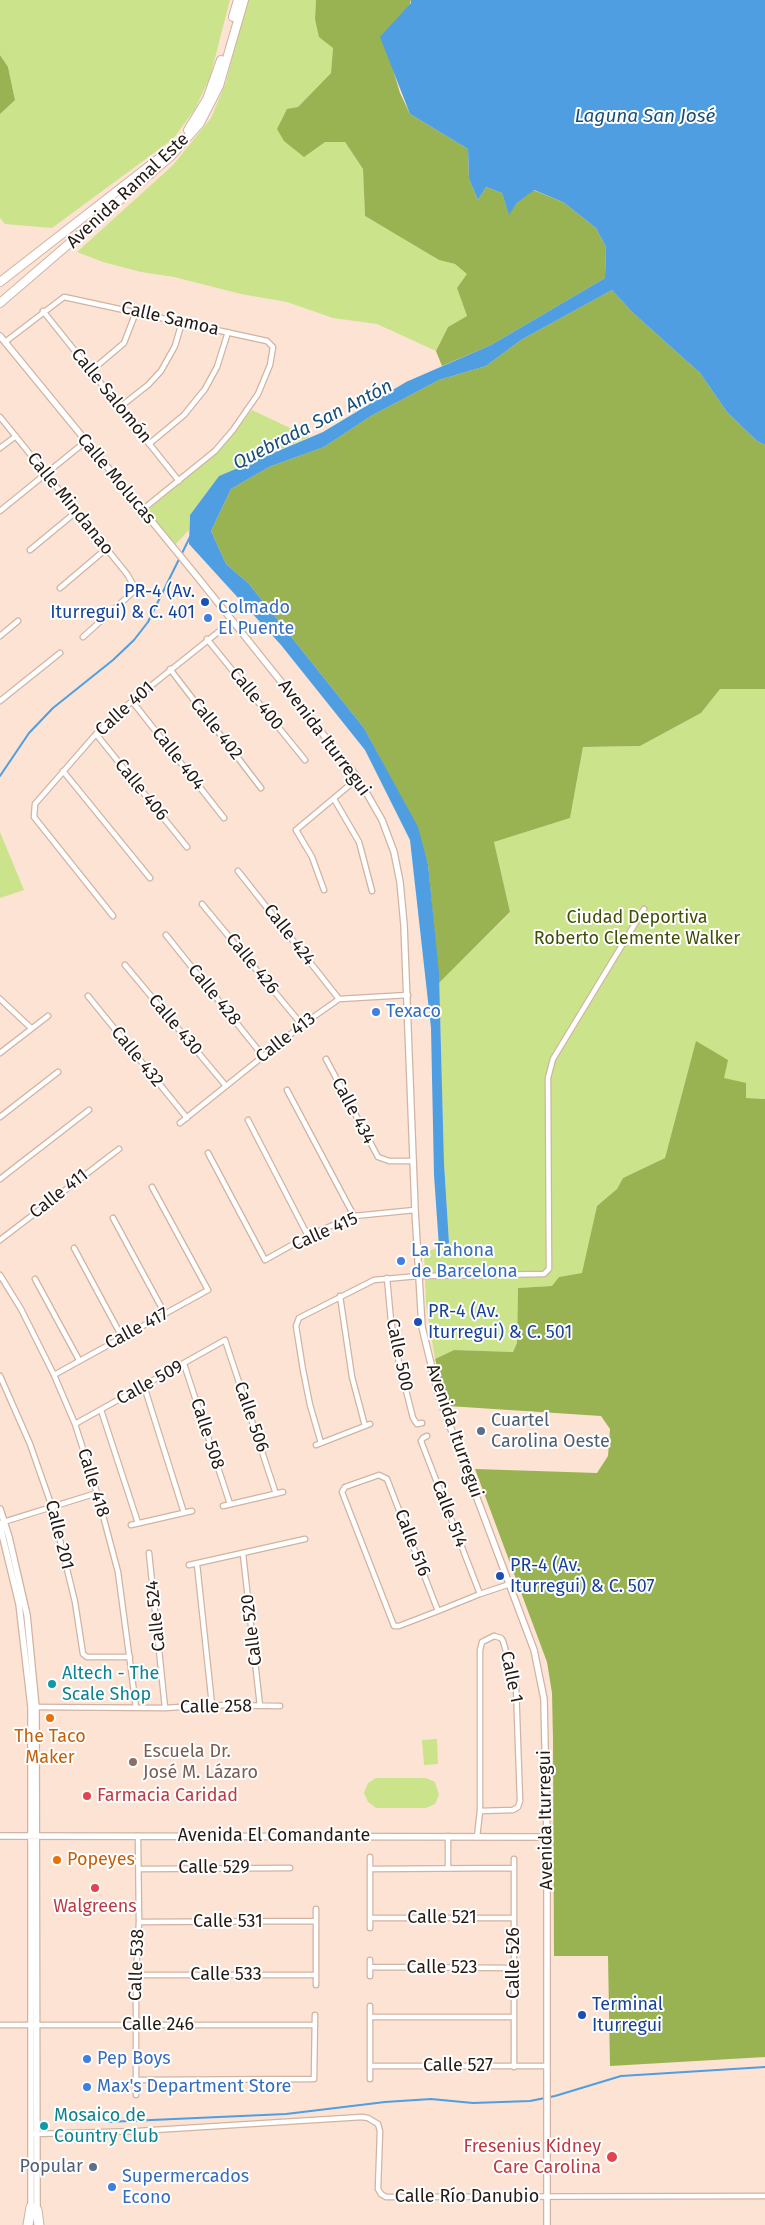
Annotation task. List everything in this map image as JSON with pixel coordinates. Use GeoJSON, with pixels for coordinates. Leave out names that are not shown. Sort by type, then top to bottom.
{"type":"FeatureCollection","features":[{"type":"Feature","properties":{"kind":"highway"},"geometry":{"type":"LineString","coordinates":[[29,2225],[34,2209]]}},
{"type":"Feature","properties":{"kind":"highway"},"geometry":{"type":"LineString","coordinates":[[34,2209],[38,2225]]}},
{"type":"Feature","properties":{"kind":"main road","name":"Avenida Ramal Este"},"geometry":{"type":"LineString","coordinates":[[0,282],[161,158],[184,135],[201,110],[212,88],[238,0]]}},
{"type":"Feature","properties":{"kind":"main road","name":"Avenida Ramal Este"},"geometry":{"type":"LineString","coordinates":[[0,304],[164,162],[194,130],[207,112],[215,95],[244,0]]}},
{"type":"Feature","properties":{"kind":"street","name":"Calle Samoa"},"geometry":{"type":"LineString","coordinates":[[43,311],[64,296],[228,332],[267,342],[273,347],[264,379],[250,407],[215,451],[179,481]]}},
{"type":"Feature","properties":{"kind":"street"},"geometry":{"type":"LineString","coordinates":[[5,342],[43,311]]}},
{"type":"Feature","properties":{"kind":"street","name":"Calle Salomón"},"geometry":{"type":"LineString","coordinates":[[43,311],[179,481]]}},
{"type":"Feature","properties":{"kind":"street"},"geometry":{"type":"LineString","coordinates":[[91,371],[124,343],[136,312]]}},
{"type":"Feature","properties":{"kind":"street"},"geometry":{"type":"LineString","coordinates":[[120,407],[148,385],[161,371],[175,346],[182,322]]}},
{"type":"Feature","properties":{"kind":"street"},"geometry":{"type":"LineString","coordinates":[[149,444],[184,415],[205,389],[216,367],[228,332]]}},
{"type":"Feature","properties":{"kind":"street","name":"Calle Molucas"},"geometry":{"type":"LineString","coordinates":[[0,336],[232,621]]}},
{"type":"Feature","properties":{"kind":"street","name":"Calle Mindanao"},"geometry":{"type":"LineString","coordinates":[[0,417],[127,574],[134,586],[133,592],[83,636]]}},
{"type":"Feature","properties":{"kind":"street"},"geometry":{"type":"LineString","coordinates":[[0,448],[16,436]]}},
{"type":"Feature","properties":{"kind":"street"},"geometry":{"type":"LineString","coordinates":[[0,511],[85,442]]}},
{"type":"Feature","properties":{"kind":"street"},"geometry":{"type":"LineString","coordinates":[[142,510],[179,481]]}},
{"type":"Feature","properties":{"kind":"street"},"geometry":{"type":"LineString","coordinates":[[30,550],[76,512]]}},
{"type":"Feature","properties":{"kind":"street"},"geometry":{"type":"LineString","coordinates":[[60,588],[106,549]]}},
{"type":"Feature","properties":{"kind":"street"},"geometry":{"type":"LineString","coordinates":[[0,636],[18,621]]}},
{"type":"Feature","properties":{"kind":"street","name":"Calle 401"},"geometry":{"type":"LineString","coordinates":[[113,916],[34,817],[36,804],[96,734],[132,701],[207,639],[232,621]]}},
{"type":"Feature","properties":{"kind":"street","name":"Avenida Iturregui"},"geometry":{"type":"LineString","coordinates":[[232,621],[358,778],[382,820],[398,866],[403,909],[408,994],[415,1210],[422,1327],[439,1397],[534,1650],[543,1690],[547,1837],[547,2225]]}},
{"type":"Feature","properties":{"kind":"street","name":"Calle 400"},"geometry":{"type":"LineString","coordinates":[[207,639],[305,760]]}},
{"type":"Feature","properties":{"kind":"street"},"geometry":{"type":"LineString","coordinates":[[0,701],[60,653]]}},
{"type":"Feature","properties":{"kind":"street","name":"Calle 402"},"geometry":{"type":"LineString","coordinates":[[170,670],[261,788]]}},
{"type":"Feature","properties":{"kind":"street","name":"Calle 404"},"geometry":{"type":"LineString","coordinates":[[132,701],[224,818]]}},
{"type":"Feature","properties":{"kind":"street","name":"Calle 406"},"geometry":{"type":"LineString","coordinates":[[96,734],[187,847]]}},
{"type":"Feature","properties":{"kind":"street"},"geometry":{"type":"LineString","coordinates":[[64,771],[150,878]]}},
{"type":"Feature","properties":{"kind":"street"},"geometry":{"type":"LineString","coordinates":[[324,890],[312,857],[296,830],[358,778]]}},
{"type":"Feature","properties":{"kind":"street"},"geometry":{"type":"LineString","coordinates":[[334,799],[359,842],[372,891]]}},
{"type":"Feature","properties":{"kind":"street","name":"Calle 424"},"geometry":{"type":"LineString","coordinates":[[238,871],[340,1000]]}},
{"type":"Feature","properties":{"kind":"street","name":"Calle 426"},"geometry":{"type":"LineString","coordinates":[[202,904],[302,1025]]}},
{"type":"Feature","properties":{"kind":"street"},"geometry":{"type":"LineString","coordinates":[[340,1296],[352,1377],[367,1425],[319,1444],[303,1370],[296,1326],[297,1320],[340,1296],[374,1280],[418,1276],[544,1274],[549,1269],[548,1078],[553,1059],[644,908]]}},
{"type":"Feature","properties":{"kind":"street","name":"Calle 428"},"geometry":{"type":"LineString","coordinates":[[166,935],[263,1056]]}},
{"type":"Feature","properties":{"kind":"street","name":"Calle 430"},"geometry":{"type":"LineString","coordinates":[[125,965],[226,1086]]}},
{"type":"Feature","properties":{"kind":"street","name":"Calle 413"},"geometry":{"type":"LineString","coordinates":[[180,1123],[302,1025],[340,1000],[408,994]]}},
{"type":"Feature","properties":{"kind":"street","name":"Calle 432"},"geometry":{"type":"LineString","coordinates":[[88,996],[187,1118]]}},
{"type":"Feature","properties":{"kind":"street"},"geometry":{"type":"LineString","coordinates":[[0,999],[30,1028]]}},
{"type":"Feature","properties":{"kind":"street"},"geometry":{"type":"LineString","coordinates":[[0,1053],[48,1016]]}},
{"type":"Feature","properties":{"kind":"street","name":"Calle 434"},"geometry":{"type":"LineString","coordinates":[[326,1059],[378,1157],[389,1161],[414,1161]]}},
{"type":"Feature","properties":{"kind":"street"},"geometry":{"type":"LineString","coordinates":[[0,1117],[58,1072]]}},
{"type":"Feature","properties":{"kind":"street"},"geometry":{"type":"LineString","coordinates":[[287,1090],[354,1216]]}},
{"type":"Feature","properties":{"kind":"street"},"geometry":{"type":"LineString","coordinates":[[0,1179],[89,1110]]}},
{"type":"Feature","properties":{"kind":"street"},"geometry":{"type":"LineString","coordinates":[[248,1120],[308,1236]]}},
{"type":"Feature","properties":{"kind":"street","name":"Calle 411"},"geometry":{"type":"LineString","coordinates":[[0,1240],[119,1149]]}},
{"type":"Feature","properties":{"kind":"street","name":"Calle 415"},"geometry":{"type":"LineString","coordinates":[[208,1153],[265,1260],[308,1236],[354,1216],[415,1210]]}},
{"type":"Feature","properties":{"kind":"street","name":"Calle 417"},"geometry":{"type":"LineString","coordinates":[[54,1375],[208,1290],[152,1187]]}},
{"type":"Feature","properties":{"kind":"street"},"geometry":{"type":"LineString","coordinates":[[113,1218],[165,1314]]}},
{"type":"Feature","properties":{"kind":"street"},"geometry":{"type":"LineString","coordinates":[[74,1248],[122,1337]]}},
{"type":"Feature","properties":{"kind":"street","name":"Calle 418"},"geometry":{"type":"LineString","coordinates":[[0,1275],[21,1309],[54,1375],[75,1424],[97,1493],[118,1572],[136,1707]]}},
{"type":"Feature","properties":{"kind":"street","name":"Calle 500"},"geometry":{"type":"LineString","coordinates":[[387,1278],[391,1321],[399,1362],[413,1418],[417,1424],[422,1423]]}},
{"type":"Feature","properties":{"kind":"street"},"geometry":{"type":"LineString","coordinates":[[35,1279],[79,1360]]}},
{"type":"Feature","properties":{"kind":"street","name":"Calle 509"},"geometry":{"type":"LineString","coordinates":[[75,1424],[225,1340]]}},
{"type":"Feature","properties":{"kind":"street","name":"Calle 506"},"geometry":{"type":"LineString","coordinates":[[225,1340],[276,1494]]}},
{"type":"Feature","properties":{"kind":"street","name":"Calle 508"},"geometry":{"type":"LineString","coordinates":[[184,1364],[230,1504]]}},
{"type":"Feature","properties":{"kind":"street","name":"Calle 201"},"geometry":{"type":"LineString","coordinates":[[0,1376],[30,1444],[52,1507],[75,1602],[83,1654],[87,1657],[130,1657]]}},
{"type":"Feature","properties":{"kind":"street"},"geometry":{"type":"LineString","coordinates":[[144,1386],[184,1513]]}},
{"type":"Feature","properties":{"kind":"street"},"geometry":{"type":"LineString","coordinates":[[101,1410],[138,1524]]}},
{"type":"Feature","properties":{"kind":"street","name":"Calle 514"},"geometry":{"type":"LineString","coordinates":[[427,1436],[421,1441],[480,1594]]}},
{"type":"Feature","properties":{"kind":"street","name":"Calle 516"},"geometry":{"type":"LineString","coordinates":[[379,1475],[388,1479],[438,1612],[399,1626],[394,1626],[342,1492],[345,1488],[379,1475]]}},
{"type":"Feature","properties":{"kind":"street"},"geometry":{"type":"LineString","coordinates":[[224,1506],[284,1492]]}},
{"type":"Feature","properties":{"kind":"street"},"geometry":{"type":"LineString","coordinates":[[1,1524],[97,1493]]}},
{"type":"Feature","properties":{"kind":"street"},"geometry":{"type":"LineString","coordinates":[[0,1509],[1,1524],[27,1615],[34,1707],[34,2026],[30,2134],[34,2209]]}},
{"type":"Feature","properties":{"kind":"street"},"geometry":{"type":"LineString","coordinates":[[131,1525],[192,1511]]}},
{"type":"Feature","properties":{"kind":"street"},"geometry":{"type":"LineString","coordinates":[[189,1565],[305,1539]]}},
{"type":"Feature","properties":{"kind":"street","name":"Calle 524"},"geometry":{"type":"LineString","coordinates":[[149,1553],[166,1708]]}},
{"type":"Feature","properties":{"kind":"street","name":"Calle 520"},"geometry":{"type":"LineString","coordinates":[[243,1554],[260,1706]]}},
{"type":"Feature","properties":{"kind":"street"},"geometry":{"type":"LineString","coordinates":[[197,1564],[212,1706]]}},
{"type":"Feature","properties":{"kind":"street"},"geometry":{"type":"LineString","coordinates":[[438,1612],[480,1594],[510,1584]]}},
{"type":"Feature","properties":{"kind":"street","name":"Calle 1"},"geometry":{"type":"LineString","coordinates":[[477,1836],[480,1811],[480,1650],[483,1641],[498,1636],[503,1641],[518,1697],[520,1801],[518,1807],[513,1810],[480,1811]]}},
{"type":"Feature","properties":{"kind":"street","name":"Calle 258"},"geometry":{"type":"LineString","coordinates":[[34,1707],[166,1708],[280,1706]]}},
{"type":"Feature","properties":{"kind":"street","name":"Avenida El Comandante"},"geometry":{"type":"LineString","coordinates":[[0,1836],[547,1837]]}},
{"type":"Feature","properties":{"kind":"street","name":"Calle 538"},"geometry":{"type":"LineString","coordinates":[[136,2095],[136,1975],[139,1922],[138,1836]]}},
{"type":"Feature","properties":{"kind":"street"},"geometry":{"type":"LineString","coordinates":[[448,1836],[448,1868]]}},
{"type":"Feature","properties":{"kind":"street"},"geometry":{"type":"LineString","coordinates":[[370,1857],[370,1928]]}},
{"type":"Feature","properties":{"kind":"street","name":"Calle 526"},"geometry":{"type":"LineString","coordinates":[[514,1859],[514,2067]]}},
{"type":"Feature","properties":{"kind":"street","name":"Calle 529"},"geometry":{"type":"LineString","coordinates":[[139,1869],[290,1868]]}},
{"type":"Feature","properties":{"kind":"street"},"geometry":{"type":"LineString","coordinates":[[370,1869],[514,1868]]}},
{"type":"Feature","properties":{"kind":"street"},"geometry":{"type":"LineString","coordinates":[[316,1909],[316,1985]]}},
{"type":"Feature","properties":{"kind":"street","name":"Calle 521"},"geometry":{"type":"LineString","coordinates":[[370,1918],[514,1918]]}},
{"type":"Feature","properties":{"kind":"street","name":"Calle 531"},"geometry":{"type":"LineString","coordinates":[[139,1922],[316,1921]]}},
{"type":"Feature","properties":{"kind":"street"},"geometry":{"type":"LineString","coordinates":[[370,1960],[370,1976]]}},
{"type":"Feature","properties":{"kind":"street","name":"Calle 523"},"geometry":{"type":"LineString","coordinates":[[370,1968],[514,1968]]}},
{"type":"Feature","properties":{"kind":"street","name":"Calle 533"},"geometry":{"type":"LineString","coordinates":[[136,1975],[316,1975]]}},
{"type":"Feature","properties":{"kind":"street"},"geometry":{"type":"LineString","coordinates":[[370,2006],[370,2079]]}},
{"type":"Feature","properties":{"kind":"street"},"geometry":{"type":"LineString","coordinates":[[136,2080],[314,2079],[315,2015]]}},
{"type":"Feature","properties":{"kind":"street"},"geometry":{"type":"LineString","coordinates":[[370,2017],[514,2017]]}},
{"type":"Feature","properties":{"kind":"street","name":"Calle 246"},"geometry":{"type":"LineString","coordinates":[[0,2025],[316,2025]]}},
{"type":"Feature","properties":{"kind":"street"},"geometry":{"type":"LineString","coordinates":[[34,2026],[38,2134],[34,2209]]}},
{"type":"Feature","properties":{"kind":"street","name":"Calle 527"},"geometry":{"type":"LineString","coordinates":[[370,2066],[547,2066]]}},
{"type":"Feature","properties":{"kind":"street","name":"Calle Río Danubio"},"geometry":{"type":"LineString","coordinates":[[30,2134],[368,2118],[378,2124],[380,2131],[378,2189],[386,2197],[765,2196]]}},
{"type":"Feature","properties":{"kind":"green space"},"geometry":{"type":"Polygon","coordinates":[[[0,0],[230,0],[210,77],[195,109],[173,139],[52,228],[5,224],[0,218],[0,114],[15,99],[8,67],[0,55],[0,0]]]}},
{"type":"Feature","properties":{"kind":"green space"},"geometry":{"type":"Polygon","coordinates":[[[247,0],[316,0],[315,19],[333,48],[331,73],[298,107],[325,142],[345,142],[363,169],[365,216],[439,260],[455,264],[468,274],[457,288],[467,316],[448,327],[436,351],[377,324],[333,318],[287,302],[241,294],[174,277],[141,272],[103,262],[77,252],[173,165],[211,118],[226,82],[247,0]]]}},
{"type":"Feature","properties":{"kind":"green space"},"geometry":{"type":"Polygon","coordinates":[[[316,0],[411,0],[392,66],[400,93],[410,114],[468,149],[469,179],[478,200],[486,187],[502,193],[509,214],[517,203],[533,190],[563,202],[596,228],[606,247],[605,278],[491,345],[442,366],[436,351],[448,327],[467,316],[457,288],[467,274],[455,264],[439,260],[365,216],[363,169],[345,142],[325,142],[304,157],[284,141],[277,129],[287,109],[298,107],[331,73],[333,48],[319,37],[315,19],[316,0]]]}},
{"type":"Feature","properties":{"kind":"green space"},"geometry":{"type":"Polygon","coordinates":[[[0,55],[8,67],[15,100],[0,114],[0,55]]]}},
{"type":"Feature","properties":{"kind":"green space"},"geometry":{"type":"Polygon","coordinates":[[[612,290],[632,312],[700,373],[727,412],[757,441],[765,445],[765,689],[720,689],[701,713],[640,746],[583,747],[570,818],[494,842],[510,912],[439,983],[428,864],[417,827],[364,728],[249,584],[226,564],[211,531],[231,489],[269,467],[324,447],[371,416],[439,380],[486,366],[521,340],[612,290]]]}},
{"type":"Feature","properties":{"kind":"green space"},"geometry":{"type":"Polygon","coordinates":[[[252,410],[309,437],[219,476],[190,515],[189,530],[175,545],[148,511],[149,509],[221,449],[252,410]]]}},
{"type":"Feature","properties":{"kind":"green space","name":"Ciudad Deportiva Roberto Clemente Walker"},"geometry":{"type":"Polygon","coordinates":[[[720,689],[765,689],[765,1099],[746,1098],[724,1079],[696,1042],[665,1158],[623,1178],[617,1189],[597,1206],[583,1273],[559,1277],[553,1286],[518,1288],[517,1343],[513,1352],[454,1350],[435,1359],[426,1305],[424,1253],[449,1243],[444,1163],[439,983],[510,913],[494,842],[570,818],[583,747],[640,746],[701,713],[720,689]]]}},
{"type":"Feature","properties":{"kind":"green space"},"geometry":{"type":"Polygon","coordinates":[[[0,832],[24,890],[0,898],[0,832]]]}},
{"type":"Feature","properties":{"kind":"green space"},"geometry":{"type":"Polygon","coordinates":[[[696,1041],[728,1060],[724,1078],[746,1083],[746,1098],[765,1099],[765,2057],[610,2066],[608,1956],[554,1956],[552,1693],[547,1662],[475,1469],[597,1473],[608,1456],[610,1429],[601,1416],[448,1406],[435,1359],[454,1350],[513,1352],[517,1343],[518,1288],[552,1286],[559,1277],[582,1273],[597,1206],[617,1189],[623,1178],[665,1158],[696,1041]]]}},
{"type":"Feature","properties":{"kind":"green space"},"geometry":{"type":"Polygon","coordinates":[[[437,1739],[438,1764],[424,1765],[422,1740],[437,1739]]]}},
{"type":"Feature","properties":{"kind":"green space"},"geometry":{"type":"Polygon","coordinates":[[[376,1778],[426,1778],[435,1782],[439,1795],[435,1804],[426,1808],[376,1808],[368,1802],[364,1793],[368,1783],[376,1778]]]}},
{"type":"Feature","properties":{"kind":"water","name":"Laguna San José"},"geometry":{"type":"Polygon","coordinates":[[[411,0],[765,0],[765,445],[757,441],[727,412],[700,373],[632,312],[612,290],[521,340],[486,366],[439,380],[371,416],[324,447],[269,467],[231,489],[211,531],[226,564],[249,584],[364,728],[418,827],[428,864],[439,973],[444,1163],[449,1243],[439,1247],[434,1175],[431,1028],[410,840],[365,750],[281,645],[189,544],[190,515],[219,476],[323,432],[406,382],[491,345],[605,278],[606,247],[596,228],[563,202],[534,190],[517,203],[509,215],[502,193],[486,187],[478,200],[469,179],[468,149],[410,114],[380,37],[411,3],[411,0]]]}},
{"type":"Feature","properties":{"kind":"waterway","name":"Quebrada San Antón"},"geometry":{"type":"LineString","coordinates":[[0,776],[29,733],[53,708],[113,660],[134,640],[148,622],[190,537]]}},
{"type":"Feature","properties":{"kind":"waterway"},"geometry":{"type":"LineString","coordinates":[[107,2122],[286,2114],[385,2102],[431,2099],[473,2103],[530,2101],[555,2096],[621,2076],[765,2067]]}},
{"type":"Feature","properties":{"kind":"place","name":"PR-4 (Av. Iturregui) & C. 401"},"geometry":{"type":"Point","coordinates":[205,602]}},
{"type":"Feature","properties":{"kind":"place","name":"Colmado El Puente"},"geometry":{"type":"Point","coordinates":[208,618]}},
{"type":"Feature","properties":{"kind":"place","name":"Texaco"},"geometry":{"type":"Point","coordinates":[376,1012]}},
{"type":"Feature","properties":{"kind":"place","name":"La Tahona de Barcelona"},"geometry":{"type":"Point","coordinates":[401,1261]}},
{"type":"Feature","properties":{"kind":"place","name":"PR-4 (Av. Iturregui) & C. 501"},"geometry":{"type":"Point","coordinates":[418,1322]}},
{"type":"Feature","properties":{"kind":"place","name":"Cuartel Carolina Oeste"},"geometry":{"type":"Point","coordinates":[481,1431]}},
{"type":"Feature","properties":{"kind":"place","name":"PR-4 (Av. Iturregui) & C. 507"},"geometry":{"type":"Point","coordinates":[500,1576]}},
{"type":"Feature","properties":{"kind":"place","name":"Altech - The Scale Shop"},"geometry":{"type":"Point","coordinates":[52,1684]}},
{"type":"Feature","properties":{"kind":"place","name":"The Taco Maker"},"geometry":{"type":"Point","coordinates":[50,1718]}},
{"type":"Feature","properties":{"kind":"place","name":"Escuela Dr. José M. Lázaro"},"geometry":{"type":"Point","coordinates":[133,1762]}},
{"type":"Feature","properties":{"kind":"place","name":"Farmacia Caridad"},"geometry":{"type":"Point","coordinates":[87,1796]}},
{"type":"Feature","properties":{"kind":"place","name":"Popeyes"},"geometry":{"type":"Point","coordinates":[57,1860]}},
{"type":"Feature","properties":{"kind":"place","name":"Walgreens"},"geometry":{"type":"Point","coordinates":[95,1888]}},
{"type":"Feature","properties":{"kind":"place","name":"Terminal Iturregui"},"geometry":{"type":"Point","coordinates":[582,2015]}},
{"type":"Feature","properties":{"kind":"place","name":"Pep Boys"},"geometry":{"type":"Point","coordinates":[87,2059]}},
{"type":"Feature","properties":{"kind":"place","name":"Max's Department Store"},"geometry":{"type":"Point","coordinates":[87,2087]}},
{"type":"Feature","properties":{"kind":"place","name":"Mosaico de Country Club"},"geometry":{"type":"Point","coordinates":[44,2126]}},
{"type":"Feature","properties":{"kind":"place","name":"Fresenius Kidney Care Carolina"},"geometry":{"type":"Point","coordinates":[612,2157]}},
{"type":"Feature","properties":{"kind":"place","name":"Popular"},"geometry":{"type":"Point","coordinates":[93,2167]}},
{"type":"Feature","properties":{"kind":"place","name":"Supermercados Econo"},"geometry":{"type":"Point","coordinates":[112,2187]}}]}
